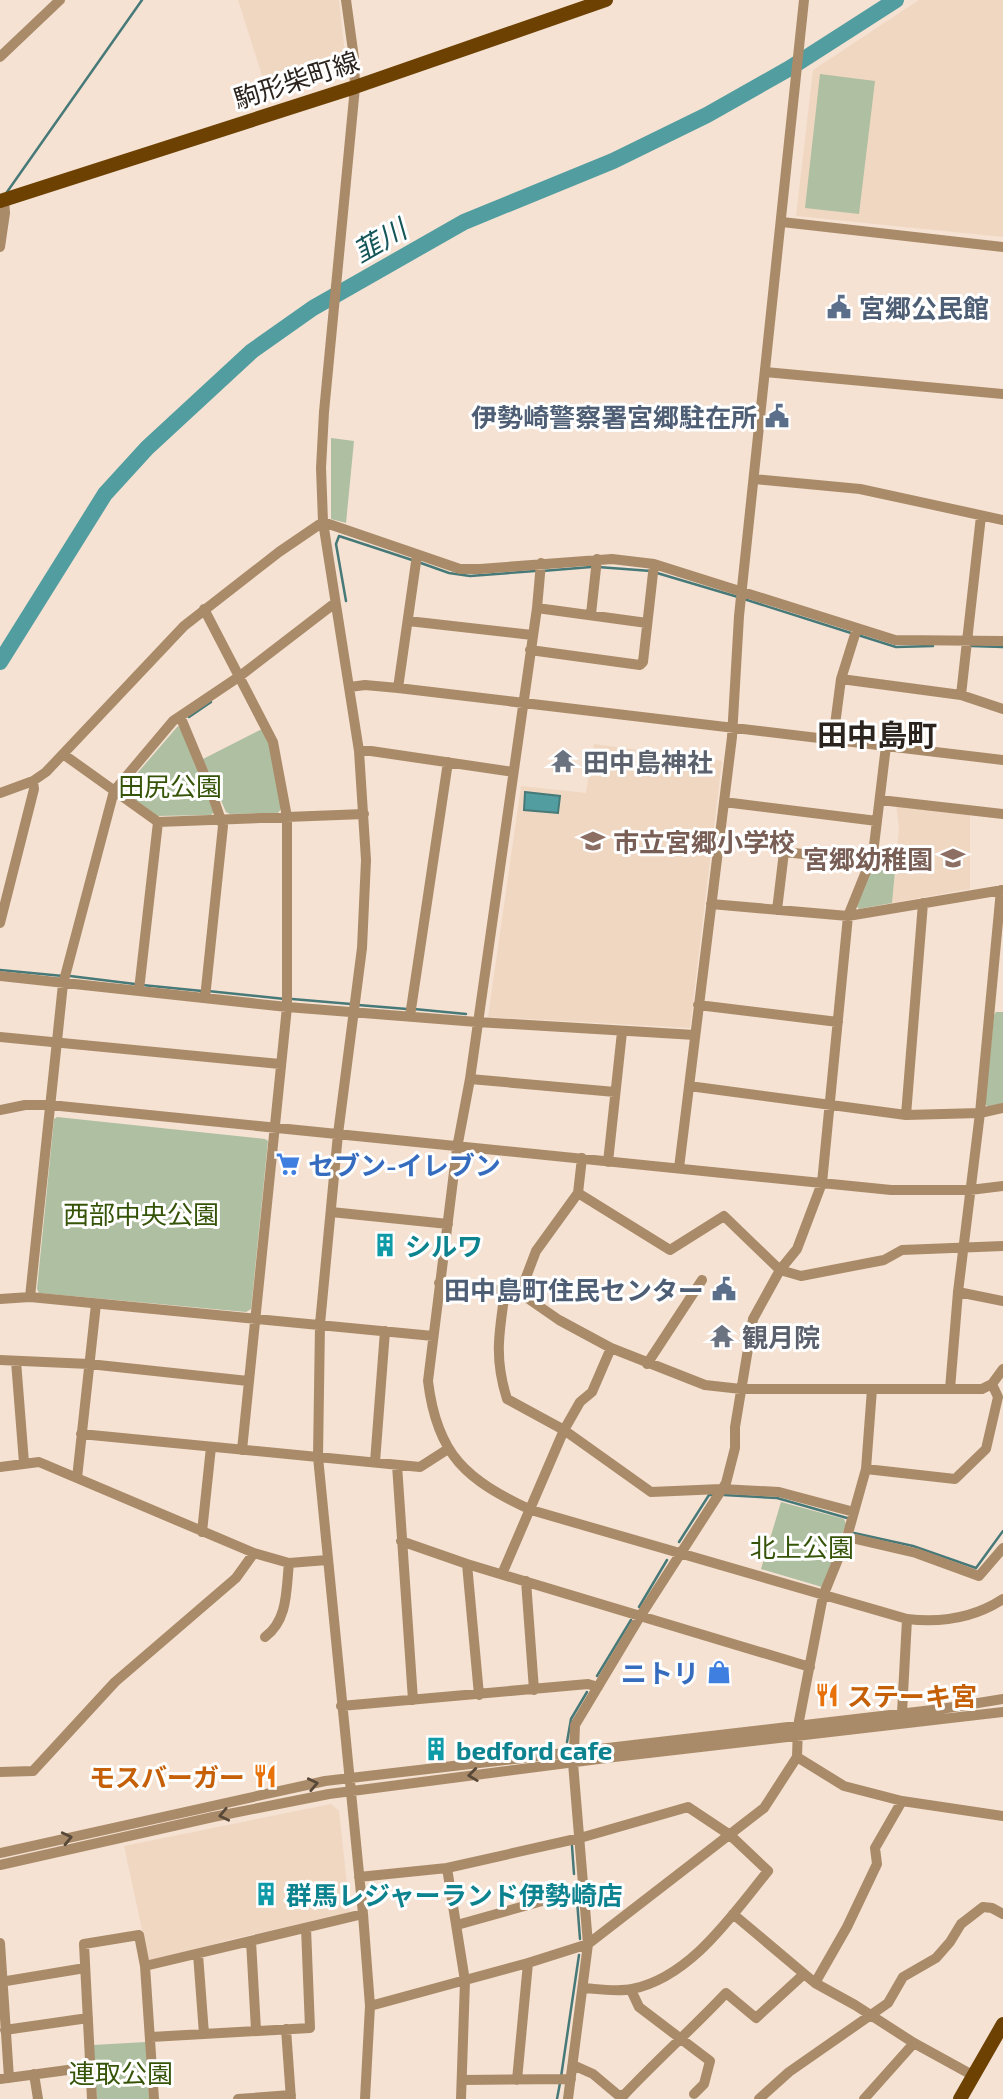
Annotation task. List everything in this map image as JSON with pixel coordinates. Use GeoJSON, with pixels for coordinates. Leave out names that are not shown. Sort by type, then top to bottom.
{"type":"FeatureCollection","features":[{"type":"Feature","properties":{"kind":"main road","name":"駒形柴町線"},"geometry":{"type":"LineString","coordinates":[[2,201],[355,86],[606,0]]}},
{"type":"Feature","properties":{"kind":"main road"},"geometry":{"type":"LineString","coordinates":[[960,2099],[1003,2024]]}},
{"type":"Feature","properties":{"kind":"street"},"geometry":{"type":"LineString","coordinates":[[0,57],[60,0]]}},
{"type":"Feature","properties":{"kind":"street"},"geometry":{"type":"LineString","coordinates":[[346,0],[355,86],[321,468],[323,522],[359,751],[366,860],[363,922],[338,1135],[320,1324],[318,1457],[370,2006],[365,2099]]}},
{"type":"Feature","properties":{"kind":"street"},"geometry":{"type":"LineString","coordinates":[[679,1168],[732,729],[741,592],[804,0]]}},
{"type":"Feature","properties":{"kind":"street"},"geometry":{"type":"LineString","coordinates":[[0,247],[5,214],[2,201]]}},
{"type":"Feature","properties":{"kind":"street"},"geometry":{"type":"LineString","coordinates":[[782,222],[1003,247]]}},
{"type":"Feature","properties":{"kind":"street"},"geometry":{"type":"LineString","coordinates":[[765,372],[1003,394]]}},
{"type":"Feature","properties":{"kind":"street"},"geometry":{"type":"LineString","coordinates":[[754,479],[860,489],[1003,520]]}},
{"type":"Feature","properties":{"kind":"street"},"geometry":{"type":"LineString","coordinates":[[961,695],[981,516]]}},
{"type":"Feature","properties":{"kind":"street"},"geometry":{"type":"LineString","coordinates":[[323,522],[460,569],[597,559],[654,564],[895,639],[1003,641]]}},
{"type":"Feature","properties":{"kind":"street"},"geometry":{"type":"LineString","coordinates":[[0,793],[46,772],[148,661],[204,608],[323,522]]}},
{"type":"Feature","properties":{"kind":"street"},"geometry":{"type":"LineString","coordinates":[[398,688],[417,555]]}},
{"type":"Feature","properties":{"kind":"street"},"geometry":{"type":"LineString","coordinates":[[591,614],[597,559]]}},
{"type":"Feature","properties":{"kind":"street"},"geometry":{"type":"LineString","coordinates":[[541,564],[470,1079],[457,1147],[428,1381],[431,1408],[448,1449],[472,1477],[493,1492],[531,1510],[824,1597],[907,1619],[933,1621],[977,1612],[1003,1599]]}},
{"type":"Feature","properties":{"kind":"street"},"geometry":{"type":"LineString","coordinates":[[530,650],[640,665],[643,662],[654,564]]}},
{"type":"Feature","properties":{"kind":"street"},"geometry":{"type":"LineString","coordinates":[[30,1297],[63,984],[114,791],[167,726],[240,676],[335,603]]}},
{"type":"Feature","properties":{"kind":"street"},"geometry":{"type":"LineString","coordinates":[[204,608],[273,742],[287,817],[287,1007],[279,1064],[242,1450]]}},
{"type":"Feature","properties":{"kind":"street"},"geometry":{"type":"LineString","coordinates":[[537,608],[647,622]]}},
{"type":"Feature","properties":{"kind":"street"},"geometry":{"type":"LineString","coordinates":[[408,621],[532,635]]}},
{"type":"Feature","properties":{"kind":"street"},"geometry":{"type":"LineString","coordinates":[[833,740],[841,679],[857,628]]}},
{"type":"Feature","properties":{"kind":"street"},"geometry":{"type":"LineString","coordinates":[[841,679],[961,695],[1003,709]]}},
{"type":"Feature","properties":{"kind":"street"},"geometry":{"type":"LineString","coordinates":[[350,687],[365,685],[398,688],[522,705],[1003,760]]}},
{"type":"Feature","properties":{"kind":"street"},"geometry":{"type":"LineString","coordinates":[[180,716],[222,819],[205,998]]}},
{"type":"Feature","properties":{"kind":"street"},"geometry":{"type":"LineString","coordinates":[[568,2099],[588,1944],[574,1757],[575,1725],[641,1615],[726,1483],[734,1448],[752,1319],[780,1270],[797,1249],[822,1183],[848,916],[870,861],[886,746]]}},
{"type":"Feature","properties":{"kind":"street"},"geometry":{"type":"LineString","coordinates":[[359,751],[513,772]]}},
{"type":"Feature","properties":{"kind":"street"},"geometry":{"type":"LineString","coordinates":[[63,754],[158,821],[364,814]]}},
{"type":"Feature","properties":{"kind":"street"},"geometry":{"type":"LineString","coordinates":[[410,1017],[448,762]]}},
{"type":"Feature","properties":{"kind":"street"},"geometry":{"type":"LineString","coordinates":[[0,923],[34,789],[33,780]]}},
{"type":"Feature","properties":{"kind":"street"},"geometry":{"type":"LineString","coordinates":[[880,800],[1003,814]]}},
{"type":"Feature","properties":{"kind":"street"},"geometry":{"type":"LineString","coordinates":[[724,802],[877,821]]}},
{"type":"Feature","properties":{"kind":"street"},"geometry":{"type":"LineString","coordinates":[[139,990],[158,821]]}},
{"type":"Feature","properties":{"kind":"street"},"geometry":{"type":"LineString","coordinates":[[777,910],[784,852],[870,861]]}},
{"type":"Feature","properties":{"kind":"street"},"geometry":{"type":"LineString","coordinates":[[711,904],[848,916],[1002,890],[980,1113],[962,1249],[950,1389]]}},
{"type":"Feature","properties":{"kind":"street"},"geometry":{"type":"LineString","coordinates":[[906,1115],[923,903]]}},
{"type":"Feature","properties":{"kind":"street"},"geometry":{"type":"LineString","coordinates":[[0,976],[287,1007],[695,1035]]}},
{"type":"Feature","properties":{"kind":"street"},"geometry":{"type":"LineString","coordinates":[[698,1005],[838,1022]]}},
{"type":"Feature","properties":{"kind":"street"},"geometry":{"type":"LineString","coordinates":[[990,1007],[1003,1009]]}},
{"type":"Feature","properties":{"kind":"street"},"geometry":{"type":"LineString","coordinates":[[608,1162],[622,1032]]}},
{"type":"Feature","properties":{"kind":"street"},"geometry":{"type":"LineString","coordinates":[[0,1037],[279,1064]]}},
{"type":"Feature","properties":{"kind":"street"},"geometry":{"type":"LineString","coordinates":[[470,1079],[615,1093]]}},
{"type":"Feature","properties":{"kind":"street"},"geometry":{"type":"LineString","coordinates":[[689,1086],[906,1115],[980,1113],[1003,1108]]}},
{"type":"Feature","properties":{"kind":"street"},"geometry":{"type":"LineString","coordinates":[[0,1110],[25,1105],[50,1105],[891,1190],[970,1190],[1003,1186]]}},
{"type":"Feature","properties":{"kind":"street"},"geometry":{"type":"LineString","coordinates":[[520,1293],[536,1251],[578,1193],[582,1158]]}},
{"type":"Feature","properties":{"kind":"street"},"geometry":{"type":"LineString","coordinates":[[578,1193],[670,1250],[724,1216],[780,1270],[801,1276],[884,1260],[902,1250],[1003,1246]]}},
{"type":"Feature","properties":{"kind":"street"},"geometry":{"type":"LineString","coordinates":[[331,1212],[447,1224]]}},
{"type":"Feature","properties":{"kind":"street"},"geometry":{"type":"LineString","coordinates":[[647,1364],[702,1280]]}},
{"type":"Feature","properties":{"kind":"street"},"geometry":{"type":"LineString","coordinates":[[439,1283],[520,1293],[559,1320],[611,1348],[705,1385],[741,1389],[982,1389],[992,1384],[1003,1369]]}},
{"type":"Feature","properties":{"kind":"street"},"geometry":{"type":"LineString","coordinates":[[505,1292],[497,1346],[501,1381],[507,1399],[564,1430],[651,1492],[721,1489],[779,1492],[853,1512]]}},
{"type":"Feature","properties":{"kind":"street"},"geometry":{"type":"LineString","coordinates":[[958,1292],[1003,1301]]}},
{"type":"Feature","properties":{"kind":"street"},"geometry":{"type":"LineString","coordinates":[[0,1299],[30,1297],[433,1336]]}},
{"type":"Feature","properties":{"kind":"street"},"geometry":{"type":"LineString","coordinates":[[77,1478],[96,1304]]}},
{"type":"Feature","properties":{"kind":"street"},"geometry":{"type":"LineString","coordinates":[[375,1462],[386,1331]]}},
{"type":"Feature","properties":{"kind":"street"},"geometry":{"type":"LineString","coordinates":[[502,1574],[564,1430],[580,1402],[592,1392],[611,1348]]}},
{"type":"Feature","properties":{"kind":"street"},"geometry":{"type":"LineString","coordinates":[[0,1360],[89,1364],[248,1381]]}},
{"type":"Feature","properties":{"kind":"street"},"geometry":{"type":"LineString","coordinates":[[16,1361],[24,1463]]}},
{"type":"Feature","properties":{"kind":"street"},"geometry":{"type":"LineString","coordinates":[[866,1469],[955,1479],[986,1449],[998,1397],[992,1384]]}},
{"type":"Feature","properties":{"kind":"street"},"geometry":{"type":"LineString","coordinates":[[370,2006],[528,1964],[588,1944],[764,1808],[797,1757],[798,1731],[824,1597],[847,1537],[866,1469],[872,1390]]}},
{"type":"Feature","properties":{"kind":"street"},"geometry":{"type":"LineString","coordinates":[[81,1434],[420,1467],[448,1449]]}},
{"type":"Feature","properties":{"kind":"street"},"geometry":{"type":"LineString","coordinates":[[202,1532],[211,1447]]}},
{"type":"Feature","properties":{"kind":"street"},"geometry":{"type":"LineString","coordinates":[[0,1466],[39,1462],[254,1553],[289,1563],[327,1560]]}},
{"type":"Feature","properties":{"kind":"street"},"geometry":{"type":"LineString","coordinates":[[397,1465],[413,1700]]}},
{"type":"Feature","properties":{"kind":"street"},"geometry":{"type":"LineString","coordinates":[[847,1537],[916,1553],[979,1576],[1003,1549]]}},
{"type":"Feature","properties":{"kind":"street"},"geometry":{"type":"LineString","coordinates":[[401,1541],[467,1564],[810,1667]]}},
{"type":"Feature","properties":{"kind":"street"},"geometry":{"type":"LineString","coordinates":[[0,1772],[33,1771],[115,1682],[236,1578],[254,1553]]}},
{"type":"Feature","properties":{"kind":"street"},"geometry":{"type":"LineString","coordinates":[[265,1637],[277,1628],[285,1605],[289,1563]]}},
{"type":"Feature","properties":{"kind":"street"},"geometry":{"type":"LineString","coordinates":[[467,1564],[479,1695]]}},
{"type":"Feature","properties":{"kind":"street"},"geometry":{"type":"LineString","coordinates":[[526,1581],[534,1690]]}},
{"type":"Feature","properties":{"kind":"street"},"geometry":{"type":"LineString","coordinates":[[902,1713],[907,1619]]}},
{"type":"Feature","properties":{"kind":"street"},"geometry":{"type":"LineString","coordinates":[[341,1706],[588,1684],[598,1687]]}},
{"type":"Feature","properties":{"kind":"street"},"geometry":{"type":"LineString","coordinates":[[798,1731],[1003,1699]]}},
{"type":"Feature","properties":{"kind":"street"},"geometry":{"type":"LineString","coordinates":[[0,1853],[349,1778],[1003,1712]]}},
{"type":"Feature","properties":{"kind":"street"},"geometry":{"type":"LineString","coordinates":[[0,1865],[273,1804],[574,1757]]}},
{"type":"Feature","properties":{"kind":"street"},"geometry":{"type":"LineString","coordinates":[[797,1757],[844,1786],[902,1801],[1003,1816]]}},
{"type":"Feature","properties":{"kind":"street"},"geometry":{"type":"LineString","coordinates":[[815,1983],[847,1927],[877,1864],[874,1847],[902,1801]]}},
{"type":"Feature","properties":{"kind":"street"},"geometry":{"type":"LineString","coordinates":[[359,1877],[447,1868],[580,1838],[688,1807],[730,1835],[768,1871],[733,1914],[688,1962],[673,1973],[631,1990],[583,1988]]}},
{"type":"Feature","properties":{"kind":"street"},"geometry":{"type":"LineString","coordinates":[[447,1868],[465,1981],[461,2099]]}},
{"type":"Feature","properties":{"kind":"street"},"geometry":{"type":"LineString","coordinates":[[457,1925],[585,1889]]}},
{"type":"Feature","properties":{"kind":"street"},"geometry":{"type":"LineString","coordinates":[[759,2099],[789,2072],[888,2003],[903,1978],[936,1958],[961,1924],[983,1907],[1003,1914]]}},
{"type":"Feature","properties":{"kind":"street"},"geometry":{"type":"LineString","coordinates":[[145,1966],[363,1914]]}},
{"type":"Feature","properties":{"kind":"street"},"geometry":{"type":"LineString","coordinates":[[733,1914],[815,1983],[974,2076]]}},
{"type":"Feature","properties":{"kind":"street"},"geometry":{"type":"LineString","coordinates":[[150,2037],[310,2028],[306,1928]]}},
{"type":"Feature","properties":{"kind":"street"},"geometry":{"type":"LineString","coordinates":[[92,2099],[84,1944],[139,1935],[145,1966],[154,2099]]}},
{"type":"Feature","properties":{"kind":"street"},"geometry":{"type":"LineString","coordinates":[[251,1941],[256,2030]]}},
{"type":"Feature","properties":{"kind":"street"},"geometry":{"type":"LineString","coordinates":[[0,1943],[5,2030],[4,2078],[90,2067]]}},
{"type":"Feature","properties":{"kind":"street"},"geometry":{"type":"LineString","coordinates":[[198,1954],[204,2034]]}},
{"type":"Feature","properties":{"kind":"street"},"geometry":{"type":"LineString","coordinates":[[517,2080],[528,1964]]}},
{"type":"Feature","properties":{"kind":"street"},"geometry":{"type":"LineString","coordinates":[[1,1981],[85,1968]]}},
{"type":"Feature","properties":{"kind":"street"},"geometry":{"type":"LineString","coordinates":[[573,2065],[593,2074],[618,2095],[624,2095],[681,2037],[688,2034],[726,1993],[756,2018],[804,1974]]}},
{"type":"Feature","properties":{"kind":"street"},"geometry":{"type":"LineString","coordinates":[[631,1990],[639,2007],[710,2061],[704,2084],[694,2094]]}},
{"type":"Feature","properties":{"kind":"street"},"geometry":{"type":"LineString","coordinates":[[5,2030],[88,2018]]}},
{"type":"Feature","properties":{"kind":"street"},"geometry":{"type":"LineString","coordinates":[[237,2099],[291,2097],[286,2029]]}},
{"type":"Feature","properties":{"kind":"street"},"geometry":{"type":"LineString","coordinates":[[864,2099],[914,2043]]}},
{"type":"Feature","properties":{"kind":"street"},"geometry":{"type":"LineString","coordinates":[[34,2074],[38,2099]]}},
{"type":"Feature","properties":{"kind":"street"},"geometry":{"type":"LineString","coordinates":[[462,2080],[571,2079]]}},
{"type":"Feature","properties":{"kind":"shaded area"},"geometry":{"type":"Polygon","coordinates":[[[238,0],[339,0],[345,54],[334,72],[267,91],[238,0]]]}},
{"type":"Feature","properties":{"kind":"shaded area"},"geometry":{"type":"Polygon","coordinates":[[[919,0],[1003,0],[1003,237],[796,216],[813,70],[919,0]]]}},
{"type":"Feature","properties":{"kind":"shaded area"},"geometry":{"type":"Polygon","coordinates":[[[594,744],[722,761],[690,1028],[488,1017],[521,786],[586,793],[594,744]]]}},
{"type":"Feature","properties":{"kind":"shaded area"},"geometry":{"type":"Polygon","coordinates":[[[896,805],[970,813],[970,889],[892,903],[899,828],[896,805]]]}},
{"type":"Feature","properties":{"kind":"shaded area"},"geometry":{"type":"Polygon","coordinates":[[[331,1804],[339,1811],[350,1912],[149,1962],[124,1846],[331,1804]]]}},
{"type":"Feature","properties":{"kind":"green space"},"geometry":{"type":"Polygon","coordinates":[[[820,74],[875,81],[859,214],[805,208],[820,74]]]}},
{"type":"Feature","properties":{"kind":"green space"},"geometry":{"type":"Polygon","coordinates":[[[331,438],[354,441],[346,523],[331,519],[331,438]]]}},
{"type":"Feature","properties":{"kind":"green space","name":"田尻公園"},"geometry":{"type":"Polygon","coordinates":[[[178,726],[215,811],[211,815],[156,816],[121,792],[178,726]]]}},
{"type":"Feature","properties":{"kind":"green space"},"geometry":{"type":"Polygon","coordinates":[[[262,729],[270,743],[281,809],[278,813],[230,814],[226,812],[203,759],[262,729]]]}},
{"type":"Feature","properties":{"kind":"green space"},"geometry":{"type":"Polygon","coordinates":[[[874,858],[896,860],[892,903],[859,909],[855,904],[874,858]]]}},
{"type":"Feature","properties":{"kind":"green space"},"geometry":{"type":"Polygon","coordinates":[[[996,1012],[1003,1012],[1003,1103],[988,1107],[985,1104],[996,1012]]]}},
{"type":"Feature","properties":{"kind":"green space","name":"西部中央公園"},"geometry":{"type":"Polygon","coordinates":[[[57,1117],[268,1141],[251,1309],[246,1312],[39,1293],[37,1289],[54,1119],[57,1117]]]}},
{"type":"Feature","properties":{"kind":"green space","name":"北上公園"},"geometry":{"type":"Polygon","coordinates":[[[781,1502],[844,1519],[846,1524],[822,1587],[761,1569],[781,1502]]]}},
{"type":"Feature","properties":{"kind":"green space","name":"連取公園"},"geometry":{"type":"Polygon","coordinates":[[[146,2042],[149,2099],[97,2099],[93,2045],[146,2042]]]}},
{"type":"Feature","properties":{"kind":"water"},"geometry":{"type":"Polygon","coordinates":[[[525,792],[560,796],[558,813],[524,810],[525,792]]]}},
{"type":"Feature","properties":{"kind":"waterway"},"geometry":{"type":"LineString","coordinates":[[7,192],[142,0]]}},
{"type":"Feature","properties":{"kind":"waterway","name":"韮川"},"geometry":{"type":"LineString","coordinates":[[0,662],[105,494],[147,448],[252,351],[313,308],[464,222],[613,161],[707,115],[790,68],[896,0]]}},
{"type":"Feature","properties":{"kind":"waterway"},"geometry":{"type":"LineString","coordinates":[[346,601],[336,544],[339,536],[412,560]]}},
{"type":"Feature","properties":{"kind":"waterway"},"geometry":{"type":"LineString","coordinates":[[418,562],[449,573],[470,576],[535,571]]}},
{"type":"Feature","properties":{"kind":"waterway"},"geometry":{"type":"LineString","coordinates":[[542,571],[591,567]]}},
{"type":"Feature","properties":{"kind":"waterway"},"geometry":{"type":"LineString","coordinates":[[598,567],[651,571]]}},
{"type":"Feature","properties":{"kind":"waterway"},"geometry":{"type":"LineString","coordinates":[[657,573],[738,597]]}},
{"type":"Feature","properties":{"kind":"waterway"},"geometry":{"type":"LineString","coordinates":[[744,599],[851,633]]}},
{"type":"Feature","properties":{"kind":"waterway"},"geometry":{"type":"LineString","coordinates":[[858,635],[896,647],[933,646]]}},
{"type":"Feature","properties":{"kind":"waterway"},"geometry":{"type":"LineString","coordinates":[[971,646],[1003,647]]}},
{"type":"Feature","properties":{"kind":"waterway"},"geometry":{"type":"LineString","coordinates":[[189,717],[211,702]]}},
{"type":"Feature","properties":{"kind":"waterway"},"geometry":{"type":"LineString","coordinates":[[0,970],[63,976]]}},
{"type":"Feature","properties":{"kind":"waterway"},"geometry":{"type":"LineString","coordinates":[[70,976],[135,984]]}},
{"type":"Feature","properties":{"kind":"waterway"},"geometry":{"type":"LineString","coordinates":[[142,985],[202,991]]}},
{"type":"Feature","properties":{"kind":"waterway"},"geometry":{"type":"LineString","coordinates":[[208,991],[285,999]]}},
{"type":"Feature","properties":{"kind":"waterway"},"geometry":{"type":"LineString","coordinates":[[292,999],[351,1004]]}},
{"type":"Feature","properties":{"kind":"waterway"},"geometry":{"type":"LineString","coordinates":[[358,1005],[407,1009]]}},
{"type":"Feature","properties":{"kind":"waterway"},"geometry":{"type":"LineString","coordinates":[[414,1009],[466,1014]]}},
{"type":"Feature","properties":{"kind":"waterway"},"geometry":{"type":"LineString","coordinates":[[679,1542],[709,1495],[714,1495]]}},
{"type":"Feature","properties":{"kind":"waterway"},"geometry":{"type":"LineString","coordinates":[[724,1495],[777,1498],[847,1518]]}},
{"type":"Feature","properties":{"kind":"waterway"},"geometry":{"type":"LineString","coordinates":[[854,1533],[913,1546],[976,1568],[1003,1531]]}},
{"type":"Feature","properties":{"kind":"waterway"},"geometry":{"type":"LineString","coordinates":[[639,1607],[667,1560]]}},
{"type":"Feature","properties":{"kind":"waterway"},"geometry":{"type":"LineString","coordinates":[[597,1676],[631,1620]]}},
{"type":"Feature","properties":{"kind":"waterway"},"geometry":{"type":"LineString","coordinates":[[567,1742],[571,1719],[587,1692]]}},
{"type":"Feature","properties":{"kind":"waterway"},"geometry":{"type":"LineString","coordinates":[[572,1846],[574,1874]]}},
{"type":"Feature","properties":{"kind":"waterway"},"geometry":{"type":"LineString","coordinates":[[577,1900],[580,1939]]}},
{"type":"Feature","properties":{"kind":"waterway"},"geometry":{"type":"LineString","coordinates":[[561,2077],[579,1955]]}},
{"type":"Feature","properties":{"kind":"waterway"},"geometry":{"type":"LineString","coordinates":[[557,2099],[560,2083]]}},
{"type":"Feature","properties":{"kind":"place","name":"宮郷公民館"},"geometry":{"type":"Point","coordinates":[839,307]}},
{"type":"Feature","properties":{"kind":"place","name":"伊勢崎警察署宮郷駐在所"},"geometry":{"type":"Point","coordinates":[777,416]}},
{"type":"Feature","properties":{"kind":"place","name":"田中島神社"},"geometry":{"type":"Point","coordinates":[563,761]}},
{"type":"Feature","properties":{"kind":"place","name":"市立宮郷小学校"},"geometry":{"type":"Point","coordinates":[593,841]}},
{"type":"Feature","properties":{"kind":"place","name":"宮郷幼稚園"},"geometry":{"type":"Point","coordinates":[953,858]}},
{"type":"Feature","properties":{"kind":"place","name":"セブン-イレブン"},"geometry":{"type":"Point","coordinates":[288,1164]}},
{"type":"Feature","properties":{"kind":"place","name":"シルワ"},"geometry":{"type":"Point","coordinates":[385,1245]}},
{"type":"Feature","properties":{"kind":"place","name":"田中島町住民センター"},"geometry":{"type":"Point","coordinates":[724,1289]}},
{"type":"Feature","properties":{"kind":"place","name":"観月院"},"geometry":{"type":"Point","coordinates":[722,1336]}},
{"type":"Feature","properties":{"kind":"place","name":"ニトリ"},"geometry":{"type":"Point","coordinates":[719,1672]}},
{"type":"Feature","properties":{"kind":"place","name":"ステーキ宮"},"geometry":{"type":"Point","coordinates":[827,1695]}},
{"type":"Feature","properties":{"kind":"place","name":"bedford cafe"},"geometry":{"type":"Point","coordinates":[436,1749]}},
{"type":"Feature","properties":{"kind":"place","name":"モスバーガー"},"geometry":{"type":"Point","coordinates":[265,1776]}},
{"type":"Feature","properties":{"kind":"place","name":"群馬レジャーランド伊勢崎店"},"geometry":{"type":"Point","coordinates":[266,1894]}},
{"type":"Feature","properties":{"kind":"district","name":"田中島町"},"geometry":{"type":"Point","coordinates":[877,734]}}]}
